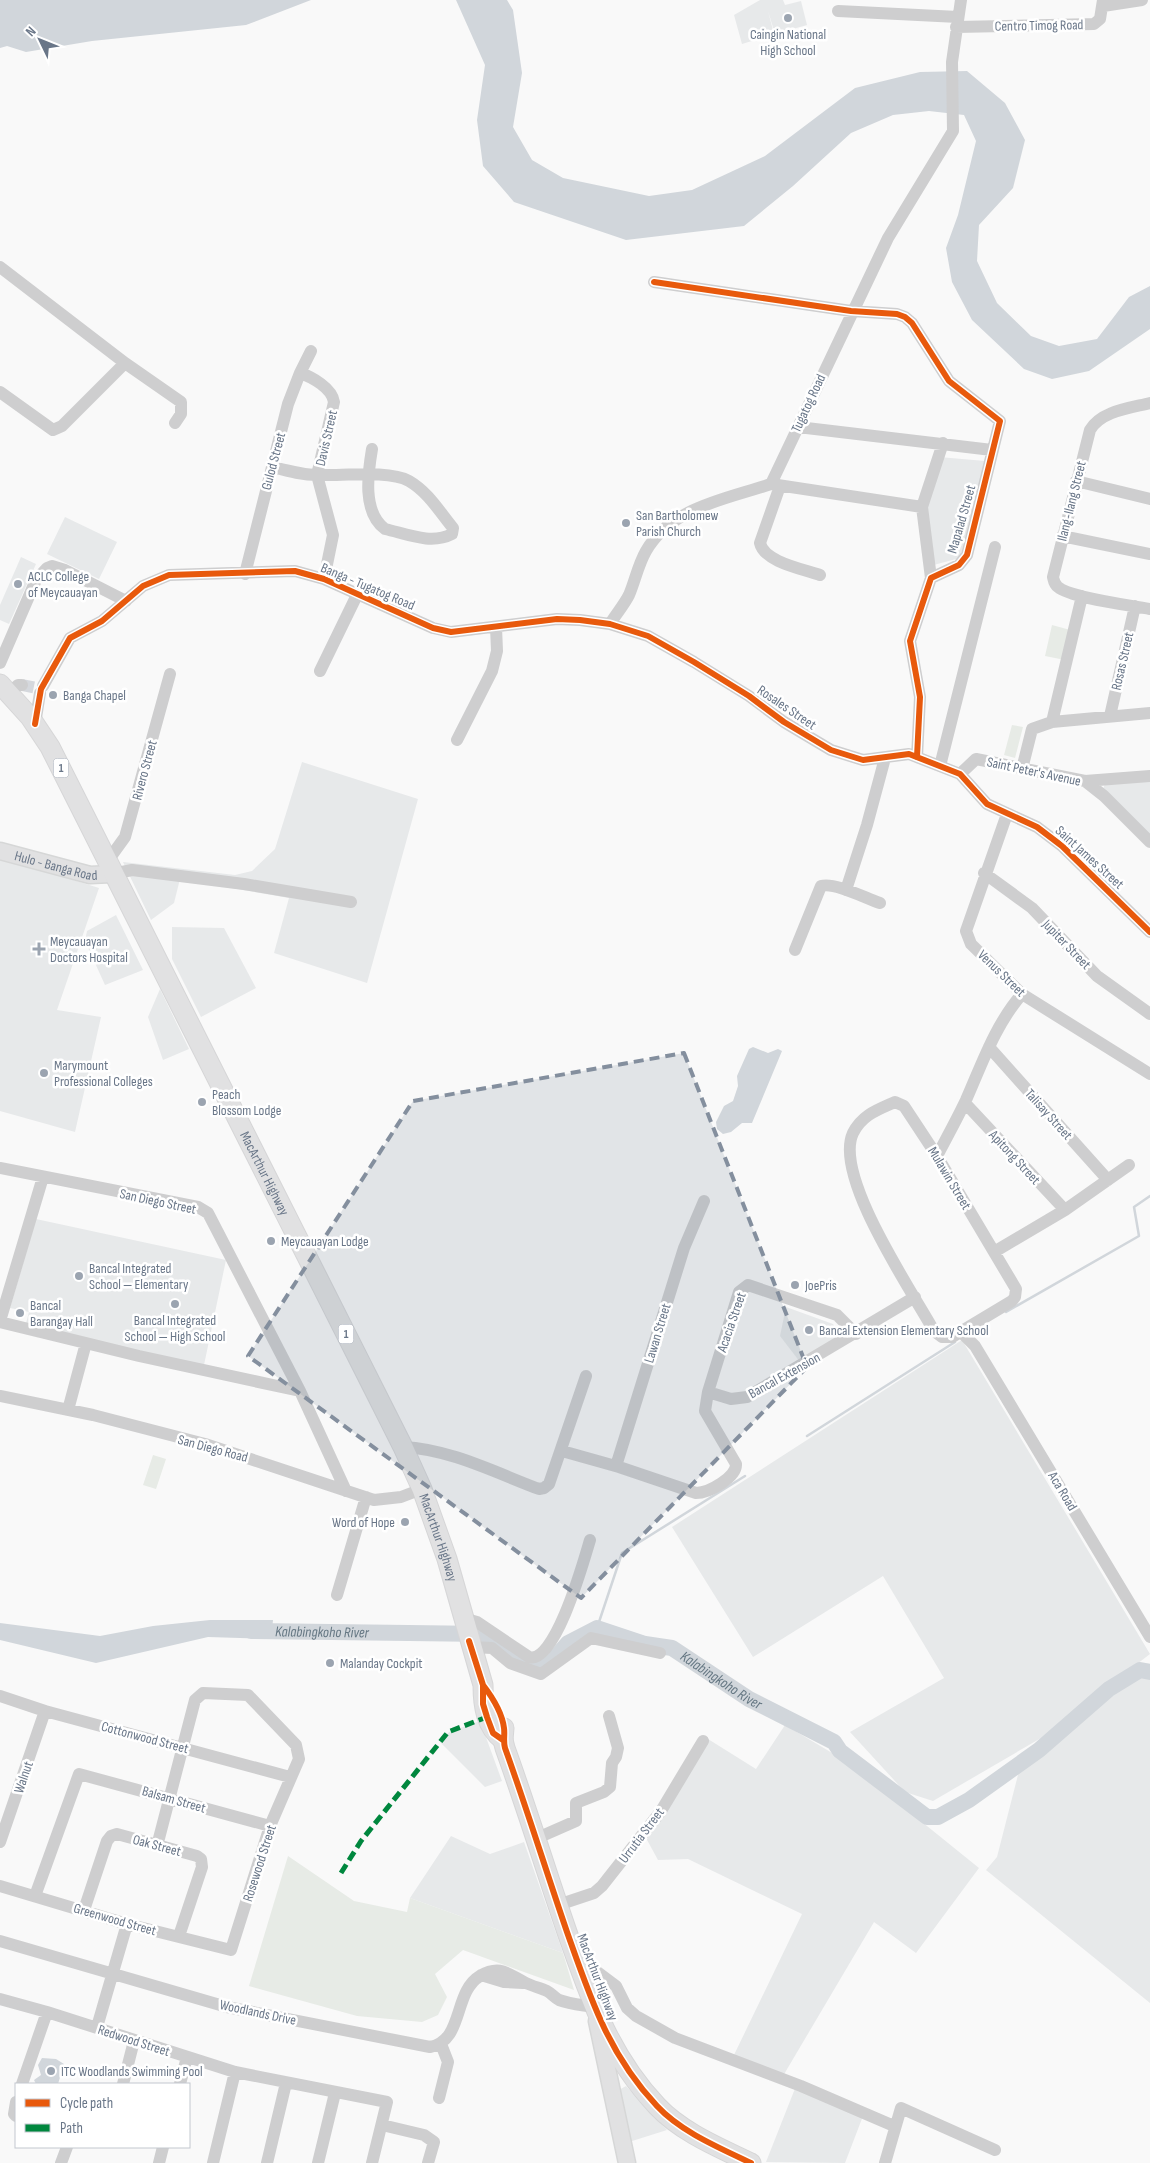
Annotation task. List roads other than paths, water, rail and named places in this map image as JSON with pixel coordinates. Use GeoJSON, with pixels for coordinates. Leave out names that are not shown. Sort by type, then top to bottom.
{"type":"FeatureCollection","features":[{"type":"Feature","properties":{"kind":"highway","name":"MacArthur Highway"},"geometry":{"type":"LineString","coordinates":[[10,687],[50,747],[403,1447],[422,1489],[447,1559],[483,1685],[483,1704],[493,1733],[503,1740],[592,2005],[621,2059],[661,2110],[693,2132],[751,2163]]}},
{"type":"Feature","properties":{"kind":"main road","name":"Hulo - Banga Road"},"geometry":{"type":"LineString","coordinates":[[0,851],[90,876],[110,868]]}},
{"type":"Feature","properties":{"kind":"main road"},"geometry":{"type":"LineString","coordinates":[[592,2005],[627,2163]]}},
{"type":"Feature","properties":{"kind":"main road"},"geometry":{"type":"LineString","coordinates":[[608,2077],[612,2068],[621,2059]]}},
{"type":"Feature","properties":{"kind":"street"},"geometry":{"type":"LineString","coordinates":[[838,12],[957,22],[961,0]]}},
{"type":"Feature","properties":{"kind":"street"},"geometry":{"type":"LineString","coordinates":[[1103,3],[1142,0]]}},
{"type":"Feature","properties":{"kind":"street","name":"Centro Timog Road"},"geometry":{"type":"LineString","coordinates":[[957,22],[1094,24],[1100,20],[1103,3]]}},
{"type":"Feature","properties":{"kind":"street","name":"Tugatog Road"},"geometry":{"type":"LineString","coordinates":[[820,574],[770,557],[762,549],[760,543],[776,485],[798,427],[851,311],[902,212],[943,150],[953,131],[952,62],[957,22]]}},
{"type":"Feature","properties":{"kind":"street"},"geometry":{"type":"LineString","coordinates":[[0,267],[125,363],[181,402],[181,414],[175,423]]}},
{"type":"Feature","properties":{"kind":"street"},"geometry":{"type":"LineString","coordinates":[[654,282],[851,311]]}},
{"type":"Feature","properties":{"kind":"street","name":"Mapalad Street"},"geometry":{"type":"LineString","coordinates":[[851,311],[897,314],[905,317],[912,323],[949,380],[1000,421],[964,561],[930,578]]}},
{"type":"Feature","properties":{"kind":"street","name":"Gulod Street"},"geometry":{"type":"LineString","coordinates":[[245,574],[288,404],[311,351]]}},
{"type":"Feature","properties":{"kind":"street"},"geometry":{"type":"LineString","coordinates":[[0,392],[54,430],[62,426],[125,363]]}},
{"type":"Feature","properties":{"kind":"street","name":"Davis Street"},"geometry":{"type":"LineString","coordinates":[[300,373],[314,380],[333,397],[317,475],[333,534],[324,579]]}},
{"type":"Feature","properties":{"kind":"street","name":"Ilang-Ilang Street"},"geometry":{"type":"LineString","coordinates":[[1082,596],[1059,589],[1054,584],[1053,577],[1090,430],[1095,420],[1150,403]]}},
{"type":"Feature","properties":{"kind":"street"},"geometry":{"type":"LineString","coordinates":[[798,427],[992,450]]}},
{"type":"Feature","properties":{"kind":"street"},"geometry":{"type":"LineString","coordinates":[[610,624],[628,596],[644,554],[654,538],[688,512],[776,485],[922,507],[942,443]]}},
{"type":"Feature","properties":{"kind":"street"},"geometry":{"type":"LineString","coordinates":[[273,467],[295,473],[317,475],[368,474],[402,478],[410,481],[428,496],[453,528],[452,534],[443,539],[433,540],[386,529],[379,524],[371,509],[368,474],[372,449]]}},
{"type":"Feature","properties":{"kind":"street"},"geometry":{"type":"LineString","coordinates":[[1076,481],[1150,499]]}},
{"type":"Feature","properties":{"kind":"street","name":"Mapalad Street"},"geometry":{"type":"LineString","coordinates":[[916,757],[920,697],[910,641],[930,578],[922,507]]}},
{"type":"Feature","properties":{"kind":"street"},"geometry":{"type":"LineString","coordinates":[[1062,536],[1150,554]]}},
{"type":"Feature","properties":{"kind":"street"},"geometry":{"type":"LineString","coordinates":[[940,766],[995,547]]}},
{"type":"Feature","properties":{"kind":"street"},"geometry":{"type":"LineString","coordinates":[[0,663],[36,580],[46,568],[52,566],[65,570],[126,601]]}},
{"type":"Feature","properties":{"kind":"street","name":"Banga - Tugatog Road"},"geometry":{"type":"LineString","coordinates":[[35,724],[42,690],[70,638],[102,621],[143,586],[169,575],[205,572],[245,574],[295,571],[324,579],[443,631],[451,632],[557,619],[610,624]]}},
{"type":"Feature","properties":{"kind":"street"},"geometry":{"type":"LineString","coordinates":[[320,671],[357,595]]}},
{"type":"Feature","properties":{"kind":"street"},"geometry":{"type":"LineString","coordinates":[[1052,722],[1082,596],[1150,609]]}},
{"type":"Feature","properties":{"kind":"street","name":"Rosas Street"},"geometry":{"type":"LineString","coordinates":[[1110,716],[1135,606]]}},
{"type":"Feature","properties":{"kind":"street","name":"Rosales Street"},"geometry":{"type":"LineString","coordinates":[[610,624],[648,636],[673,649],[749,696],[784,722],[831,750],[863,760],[885,758],[900,754],[916,757],[960,774]]}},
{"type":"Feature","properties":{"kind":"street"},"geometry":{"type":"LineString","coordinates":[[457,740],[492,671],[497,652],[496,626]]}},
{"type":"Feature","properties":{"kind":"street","name":"Rivero Street"},"geometry":{"type":"LineString","coordinates":[[110,868],[125,837],[170,674]]}},
{"type":"Feature","properties":{"kind":"street"},"geometry":{"type":"LineString","coordinates":[[1022,769],[1032,729],[1052,722],[1150,713]]}},
{"type":"Feature","properties":{"kind":"street"},"geometry":{"type":"LineString","coordinates":[[846,890],[885,758]]}},
{"type":"Feature","properties":{"kind":"street","name":"Saint Peter's Avenue"},"geometry":{"type":"LineString","coordinates":[[960,774],[976,759],[1085,781],[1104,796],[1150,842]]}},
{"type":"Feature","properties":{"kind":"street","name":"Saint James Street"},"geometry":{"type":"LineString","coordinates":[[960,774],[987,804],[1037,828],[1062,846],[1150,932]]}},
{"type":"Feature","properties":{"kind":"street"},"geometry":{"type":"LineString","coordinates":[[1085,781],[1150,776]]}},
{"type":"Feature","properties":{"kind":"street","name":"Venus Street"},"geometry":{"type":"LineString","coordinates":[[1007,814],[984,873],[966,931],[972,944],[1022,994],[1150,1074]]}},
{"type":"Feature","properties":{"kind":"street"},"geometry":{"type":"LineString","coordinates":[[110,868],[244,884],[350,902]]}},
{"type":"Feature","properties":{"kind":"street","name":"Jupiter Street"},"geometry":{"type":"LineString","coordinates":[[984,873],[1032,908],[1097,976],[1150,1014]]}},
{"type":"Feature","properties":{"kind":"street"},"geometry":{"type":"LineString","coordinates":[[795,950],[821,886],[825,885],[846,890],[880,903]]}},
{"type":"Feature","properties":{"kind":"street"},"geometry":{"type":"LineString","coordinates":[[937,1156],[964,1103],[989,1047],[1010,1008],[1022,994]]}},
{"type":"Feature","properties":{"kind":"street","name":"Talisay Street"},"geometry":{"type":"LineString","coordinates":[[989,1047],[1108,1180]]}},
{"type":"Feature","properties":{"kind":"street","name":"Mulawin Street"},"geometry":{"type":"LineString","coordinates":[[915,1297],[873,1227],[853,1173],[849,1147],[853,1134],[869,1113],[895,1102],[904,1106],[937,1156],[994,1252]]}},
{"type":"Feature","properties":{"kind":"street","name":"Apitong Street"},"geometry":{"type":"LineString","coordinates":[[964,1103],[1064,1210]]}},
{"type":"Feature","properties":{"kind":"street"},"geometry":{"type":"LineString","coordinates":[[915,1297],[934,1331],[942,1337],[952,1337],[1016,1297],[1014,1284],[994,1252],[1064,1210],[1129,1165]]}},
{"type":"Feature","properties":{"kind":"street","name":"San Diego Street"},"geometry":{"type":"LineString","coordinates":[[0,1168],[43,1178],[198,1207],[208,1213],[300,1391],[346,1491]]}},
{"type":"Feature","properties":{"kind":"street"},"geometry":{"type":"LineString","coordinates":[[43,1178],[0,1322],[300,1391]]}},
{"type":"Feature","properties":{"kind":"street","name":"Lawan Street"},"geometry":{"type":"LineString","coordinates":[[616,1466],[684,1248],[704,1201]]}},
{"type":"Feature","properties":{"kind":"street","name":"Acacia Street"},"geometry":{"type":"LineString","coordinates":[[708,1392],[742,1287],[748,1285],[837,1315],[856,1334]]}},
{"type":"Feature","properties":{"kind":"street","name":"Bancal Extension"},"geometry":{"type":"LineString","coordinates":[[708,1392],[731,1398],[747,1397],[856,1334],[915,1297]]}},
{"type":"Feature","properties":{"kind":"street","name":"Aca Road"},"geometry":{"type":"LineString","coordinates":[[960,1331],[975,1346],[1150,1637]]}},
{"type":"Feature","properties":{"kind":"street"},"geometry":{"type":"LineString","coordinates":[[68,1410],[86,1343]]}},
{"type":"Feature","properties":{"kind":"street"},"geometry":{"type":"LineString","coordinates":[[403,1447],[418,1448],[452,1456],[539,1489],[544,1488],[549,1484],[562,1451],[586,1376]]}},
{"type":"Feature","properties":{"kind":"street"},"geometry":{"type":"LineString","coordinates":[[562,1451],[616,1466],[696,1493],[704,1492],[732,1476],[736,1470],[736,1464],[705,1411],[708,1392]]}},
{"type":"Feature","properties":{"kind":"street","name":"San Diego Road"},"geometry":{"type":"LineString","coordinates":[[0,1396],[68,1410],[222,1449],[374,1500],[401,1497],[422,1489]]}},
{"type":"Feature","properties":{"kind":"street"},"geometry":{"type":"LineString","coordinates":[[337,1595],[366,1497]]}},
{"type":"Feature","properties":{"kind":"street"},"geometry":{"type":"LineString","coordinates":[[590,1540],[566,1612],[556,1633],[542,1655],[533,1658],[529,1657],[478,1622],[467,1633],[492,1648],[510,1663],[541,1674],[591,1638],[660,1653]]}},
{"type":"Feature","properties":{"kind":"street","name":"Rosewood Street"},"geometry":{"type":"LineString","coordinates":[[182,1747],[195,1700],[203,1693],[242,1694],[252,1699],[296,1745],[299,1760],[270,1826],[231,1950]]}},
{"type":"Feature","properties":{"kind":"street","name":"Cottonwood Street"},"geometry":{"type":"LineString","coordinates":[[0,1696],[45,1711],[290,1777]]}},
{"type":"Feature","properties":{"kind":"street","name":"Walnut"},"geometry":{"type":"LineString","coordinates":[[0,1842],[45,1711]]}},
{"type":"Feature","properties":{"kind":"street"},"geometry":{"type":"LineString","coordinates":[[535,1839],[573,1823],[577,1817],[576,1803],[604,1792],[610,1787],[612,1763],[618,1748],[609,1716]]}},
{"type":"Feature","properties":{"kind":"street","name":"Urrutia Street"},"geometry":{"type":"LineString","coordinates":[[558,1905],[594,1893],[602,1886],[661,1811],[703,1741]]}},
{"type":"Feature","properties":{"kind":"street"},"geometry":{"type":"LineString","coordinates":[[157,1846],[182,1747]]}},
{"type":"Feature","properties":{"kind":"street","name":"Balsam Street"},"geometry":{"type":"LineString","coordinates":[[35,1896],[78,1774],[169,1797],[270,1826]]}},
{"type":"Feature","properties":{"kind":"street","name":"Oak Street"},"geometry":{"type":"LineString","coordinates":[[84,1910],[111,1836],[117,1834],[202,1859],[202,1867],[179,1936]]}},
{"type":"Feature","properties":{"kind":"street","name":"Greenwood Street"},"geometry":{"type":"LineString","coordinates":[[0,1886],[127,1924],[231,1950]]}},
{"type":"Feature","properties":{"kind":"street"},"geometry":{"type":"LineString","coordinates":[[96,2027],[127,1924]]}},
{"type":"Feature","properties":{"kind":"street","name":"Woodlands Drive"},"geometry":{"type":"LineString","coordinates":[[0,1941],[227,2007],[430,2047],[441,2044]]}},
{"type":"Feature","properties":{"kind":"street"},"geometry":{"type":"LineString","coordinates":[[580,1972],[596,1971],[616,1986],[627,2008],[636,2016],[675,2038],[801,2086],[894,2126]]}},
{"type":"Feature","properties":{"kind":"street"},"geometry":{"type":"LineString","coordinates":[[439,2098],[448,2062],[441,2044],[451,2034],[469,1986],[481,1976],[504,1982],[526,1983],[548,1992],[558,1991],[592,2005]]}},
{"type":"Feature","properties":{"kind":"street","name":"Redwood Street"},"geometry":{"type":"LineString","coordinates":[[0,2000],[96,2027],[134,2041],[235,2072],[387,2102],[382,2125]]}},
{"type":"Feature","properties":{"kind":"street"},"geometry":{"type":"LineString","coordinates":[[22,2083],[47,2012]]}},
{"type":"Feature","properties":{"kind":"street"},"geometry":{"type":"LineString","coordinates":[[123,2083],[134,2041]]}},
{"type":"Feature","properties":{"kind":"street"},"geometry":{"type":"LineString","coordinates":[[180,2083],[187,2057]]}},
{"type":"Feature","properties":{"kind":"street"},"geometry":{"type":"LineString","coordinates":[[213,2163],[235,2072]]}},
{"type":"Feature","properties":{"kind":"street"},"geometry":{"type":"LineString","coordinates":[[267,2163],[286,2083]]}},
{"type":"Feature","properties":{"kind":"street"},"geometry":{"type":"LineString","coordinates":[[318,2163],[335,2093]]}},
{"type":"Feature","properties":{"kind":"street"},"geometry":{"type":"LineString","coordinates":[[885,2163],[894,2126],[901,2108],[995,2150]]}},
{"type":"Feature","properties":{"kind":"street"},"geometry":{"type":"LineString","coordinates":[[372,2163],[382,2125],[424,2135],[434,2142],[428,2163]]}},
{"type":"Feature","properties":{"kind":"street"},"geometry":{"type":"LineString","coordinates":[[61,2163],[67,2148]]}},
{"type":"Feature","properties":{"kind":"street"},"geometry":{"type":"LineString","coordinates":[[159,2163],[163,2148]]}},
{"type":"Feature","properties":{"kind":"waterway"},"geometry":{"type":"LineString","coordinates":[[1006,1312],[1139,1236],[1134,1207],[1150,1196]]}},
{"type":"Feature","properties":{"kind":"waterway"},"geometry":{"type":"LineString","coordinates":[[807,1436],[955,1342]]}},
{"type":"Feature","properties":{"kind":"waterway"},"geometry":{"type":"LineString","coordinates":[[597,1628],[622,1553],[745,1476]]}},
{"type":"Feature","properties":{"kind":"waterway","name":"Kalabingkoho River"},"geometry":{"type":"LineString","coordinates":[[251,1631],[486,1634],[516,1656],[544,1666],[553,1660],[568,1643],[597,1628],[645,1644],[672,1648],[749,1699],[834,1742],[840,1751],[927,1817],[938,1817],[969,1800],[1039,1750],[1109,1689],[1140,1670],[1150,1672]]}},
{"type":"Feature","properties":{"kind":"tunnel"},"geometry":{"type":"LineString","coordinates":[[22,685],[41,689]]}},
{"type":"Feature","properties":{"kind":"place","name":"Caingin National High School"},"geometry":{"type":"Point","coordinates":[788,18]}},
{"type":"Feature","properties":{"kind":"place","name":"San Bartholomew Parish Church"},"geometry":{"type":"Point","coordinates":[626,523]}},
{"type":"Feature","properties":{"kind":"place","name":"ACLC College of Meycauayan"},"geometry":{"type":"Point","coordinates":[18,584]}},
{"type":"Feature","properties":{"kind":"place","name":"Banga Chapel"},"geometry":{"type":"Point","coordinates":[53,695]}},
{"type":"Feature","properties":{"kind":"place","name":"Meycauayan Doctors Hospital"},"geometry":{"type":"Point","coordinates":[39,949]}},
{"type":"Feature","properties":{"kind":"place","name":"Marymount Professional Colleges"},"geometry":{"type":"Point","coordinates":[44,1073]}},
{"type":"Feature","properties":{"kind":"place","name":"Peach Blossom Lodge"},"geometry":{"type":"Point","coordinates":[202,1102]}},
{"type":"Feature","properties":{"kind":"place","name":"Meycauayan Lodge"},"geometry":{"type":"Point","coordinates":[271,1241]}},
{"type":"Feature","properties":{"kind":"place","name":"Bancal Integrated School — Elementary"},"geometry":{"type":"Point","coordinates":[79,1276]}},
{"type":"Feature","properties":{"kind":"place","name":"JoePris"},"geometry":{"type":"Point","coordinates":[795,1285]}},
{"type":"Feature","properties":{"kind":"place","name":"Bancal Integrated School — High School"},"geometry":{"type":"Point","coordinates":[175,1304]}},
{"type":"Feature","properties":{"kind":"place","name":"Bancal Barangay Hall"},"geometry":{"type":"Point","coordinates":[20,1313]}},
{"type":"Feature","properties":{"kind":"place","name":"Bancal Extension Elementary School"},"geometry":{"type":"Point","coordinates":[809,1330]}},
{"type":"Feature","properties":{"kind":"place","name":"Word of Hope"},"geometry":{"type":"Point","coordinates":[405,1522]}},
{"type":"Feature","properties":{"kind":"place","name":"Malanday Cockpit"},"geometry":{"type":"Point","coordinates":[330,1663]}},
{"type":"Feature","properties":{"kind":"place","name":"ITC Woodlands Swimming Pool"},"geometry":{"type":"Point","coordinates":[51,2071]}}]}
